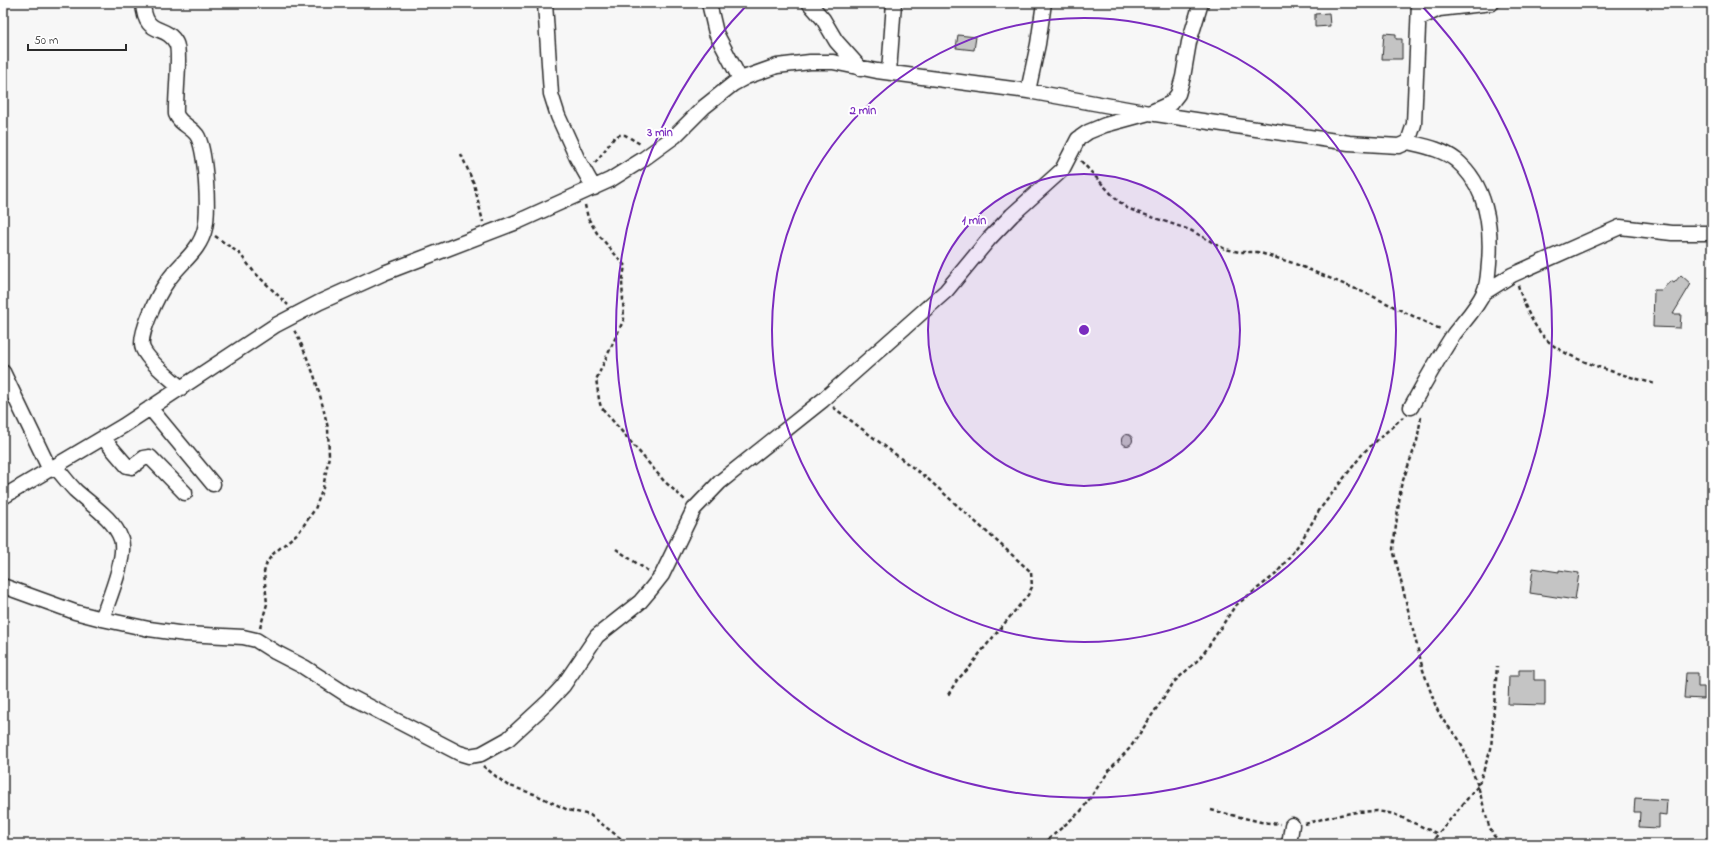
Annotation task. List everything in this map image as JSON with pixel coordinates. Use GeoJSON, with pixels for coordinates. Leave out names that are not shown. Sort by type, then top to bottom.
{"type":"FeatureCollection","features":[{"type":"Feature","properties":{"kind":"street"},"geometry":{"type":"LineString","coordinates":[[143,3],[146,20],[150,26],[169,35],[176,42],[176,114],[177,118],[195,133],[199,139],[205,186],[207,211],[205,229],[193,252],[167,281],[142,335],[143,349],[150,359],[181,388]]}},
{"type":"Feature","properties":{"kind":"street"},"geometry":{"type":"LineString","coordinates":[[545,3],[551,94],[564,130],[585,173],[589,190]]}},
{"type":"Feature","properties":{"kind":"street"},"geometry":{"type":"LineString","coordinates":[[709,3],[716,33],[740,79]]}},
{"type":"Feature","properties":{"kind":"street"},"geometry":{"type":"LineString","coordinates":[[808,3],[822,19],[836,41],[861,69]]}},
{"type":"Feature","properties":{"kind":"street"},"geometry":{"type":"LineString","coordinates":[[889,72],[894,3]]}},
{"type":"Feature","properties":{"kind":"street"},"geometry":{"type":"LineString","coordinates":[[1028,91],[1038,44],[1044,3]]}},
{"type":"Feature","properties":{"kind":"street"},"geometry":{"type":"LineString","coordinates":[[3,586],[47,603],[102,619],[149,629],[185,634],[236,636],[256,640],[304,667],[349,696],[459,753],[469,756],[481,754],[508,739],[548,702],[564,686],[597,636],[640,602],[662,575],[694,509],[720,482],[823,400],[946,291],[1012,214],[1062,170],[1078,140],[1088,132],[1105,125],[1149,113],[1171,103],[1178,94],[1183,78],[1189,42],[1200,3]]}},
{"type":"Feature","properties":{"kind":"street"},"geometry":{"type":"LineString","coordinates":[[1408,142],[1414,124],[1420,3]]}},
{"type":"Feature","properties":{"kind":"street"},"geometry":{"type":"LineString","coordinates":[[1420,18],[1439,9],[1492,3]]}},
{"type":"Feature","properties":{"kind":"street"},"geometry":{"type":"LineString","coordinates":[[3,497],[103,438],[237,350],[292,316],[384,273],[485,235],[610,180],[674,136],[714,99],[740,79],[777,66],[810,62],[833,62],[861,69],[1028,91],[1149,113],[1349,143],[1399,146],[1408,142],[1445,154],[1455,160],[1468,173],[1477,189],[1487,212],[1490,230],[1488,271],[1485,292]]}},
{"type":"Feature","properties":{"kind":"street"},"geometry":{"type":"LineString","coordinates":[[1416,411],[1437,359],[1455,333],[1472,312],[1485,292],[1512,275],[1620,227],[1672,232],[1712,233]]}},
{"type":"Feature","properties":{"kind":"street"},"geometry":{"type":"LineString","coordinates":[[3,372],[53,468],[115,528],[121,540],[122,550],[119,565],[102,619]]}},
{"type":"Feature","properties":{"kind":"street"},"geometry":{"type":"LineString","coordinates":[[150,408],[213,484]]}},
{"type":"Feature","properties":{"kind":"street"},"geometry":{"type":"LineString","coordinates":[[103,438],[127,466],[132,467],[144,458],[150,457],[185,493]]}},
{"type":"Feature","properties":{"kind":"street"},"geometry":{"type":"LineString","coordinates":[[1289,844],[1292,825]]}},
{"type":"Feature","properties":{"kind":"path"},"geometry":{"type":"LineString","coordinates":[[585,173],[608,148],[614,138],[619,135],[630,138],[652,152]]}},
{"type":"Feature","properties":{"kind":"path"},"geometry":{"type":"LineString","coordinates":[[1073,150],[1084,166],[1100,180],[1116,199],[1127,208],[1190,230],[1225,249],[1239,252],[1257,252],[1293,264],[1370,295],[1433,326],[1455,333]]}},
{"type":"Feature","properties":{"kind":"path"},"geometry":{"type":"LineString","coordinates":[[461,154],[474,184],[485,235]]}},
{"type":"Feature","properties":{"kind":"path"},"geometry":{"type":"LineString","coordinates":[[589,190],[585,212],[597,233],[625,266],[622,282],[624,319],[596,380],[599,389],[598,400],[601,407],[664,481],[694,509]]}},
{"type":"Feature","properties":{"kind":"path"},"geometry":{"type":"LineString","coordinates":[[205,229],[240,254],[292,316],[314,376],[328,428],[329,456],[323,488],[315,509],[298,532],[273,554],[267,562],[264,572],[267,604],[256,640]]}},
{"type":"Feature","properties":{"kind":"path"},"geometry":{"type":"LineString","coordinates":[[1512,275],[1518,286],[1523,304],[1537,328],[1544,338],[1553,345],[1585,361],[1655,384]]}},
{"type":"Feature","properties":{"kind":"path"},"geometry":{"type":"LineString","coordinates":[[823,400],[928,479],[1030,572],[1032,587],[1028,596],[970,667],[957,680],[948,696]]}},
{"type":"Feature","properties":{"kind":"path"},"geometry":{"type":"LineString","coordinates":[[1043,844],[1081,811],[1111,768],[1130,748],[1174,682],[1198,660],[1206,650],[1235,606],[1276,574],[1300,543],[1320,509],[1364,452],[1398,421],[1416,411],[1417,440],[1401,486],[1393,549],[1422,670],[1436,707],[1442,719],[1458,738],[1478,786],[1489,826],[1494,836],[1502,842],[1508,844]]}},
{"type":"Feature","properties":{"kind":"path"},"geometry":{"type":"LineString","coordinates":[[616,549],[649,572],[662,575]]}},
{"type":"Feature","properties":{"kind":"path"},"geometry":{"type":"LineString","coordinates":[[1431,844],[1478,786],[1491,749],[1497,666]]}},
{"type":"Feature","properties":{"kind":"path"},"geometry":{"type":"LineString","coordinates":[[481,754],[483,767],[507,785],[534,794],[568,810],[590,815],[624,841],[632,844]]}},
{"type":"Feature","properties":{"kind":"path"},"geometry":{"type":"LineString","coordinates":[[1211,810],[1261,822],[1292,825],[1308,824],[1329,817],[1357,812],[1377,811],[1394,814],[1438,834]]}},
{"type":"Feature","properties":{"kind":"building"},"geometry":{"type":"Polygon","coordinates":[[[1329,13],[1330,26],[1315,27],[1315,14],[1329,13]]]}},
{"type":"Feature","properties":{"kind":"building"},"geometry":{"type":"Polygon","coordinates":[[[1384,33],[1396,34],[1396,39],[1402,39],[1402,59],[1382,59],[1384,33]]]}},
{"type":"Feature","properties":{"kind":"building"},"geometry":{"type":"Polygon","coordinates":[[[958,35],[976,37],[974,50],[956,48],[958,35]]]}},
{"type":"Feature","properties":{"kind":"building"},"geometry":{"type":"Polygon","coordinates":[[[1681,275],[1691,284],[1673,314],[1681,314],[1680,328],[1653,327],[1654,290],[1661,290],[1671,281],[1674,283],[1681,275]]]}},
{"type":"Feature","properties":{"kind":"building"},"geometry":{"type":"Polygon","coordinates":[[[1125,435],[1129,435],[1131,436],[1131,444],[1125,445],[1122,442],[1122,438],[1125,435]]]}},
{"type":"Feature","properties":{"kind":"building"},"geometry":{"type":"Polygon","coordinates":[[[1533,568],[1579,573],[1575,600],[1530,593],[1533,568]]]}},
{"type":"Feature","properties":{"kind":"building"},"geometry":{"type":"Polygon","coordinates":[[[1519,670],[1534,670],[1534,680],[1545,680],[1545,705],[1508,704],[1509,676],[1519,676],[1519,670]]]}},
{"type":"Feature","properties":{"kind":"building"},"geometry":{"type":"Polygon","coordinates":[[[1686,673],[1698,673],[1698,687],[1704,687],[1704,699],[1684,698],[1686,673]]]}},
{"type":"Feature","properties":{"kind":"building"},"geometry":{"type":"Polygon","coordinates":[[[1635,798],[1667,800],[1666,815],[1659,814],[1659,828],[1639,827],[1640,812],[1634,812],[1635,798]]]}}]}
